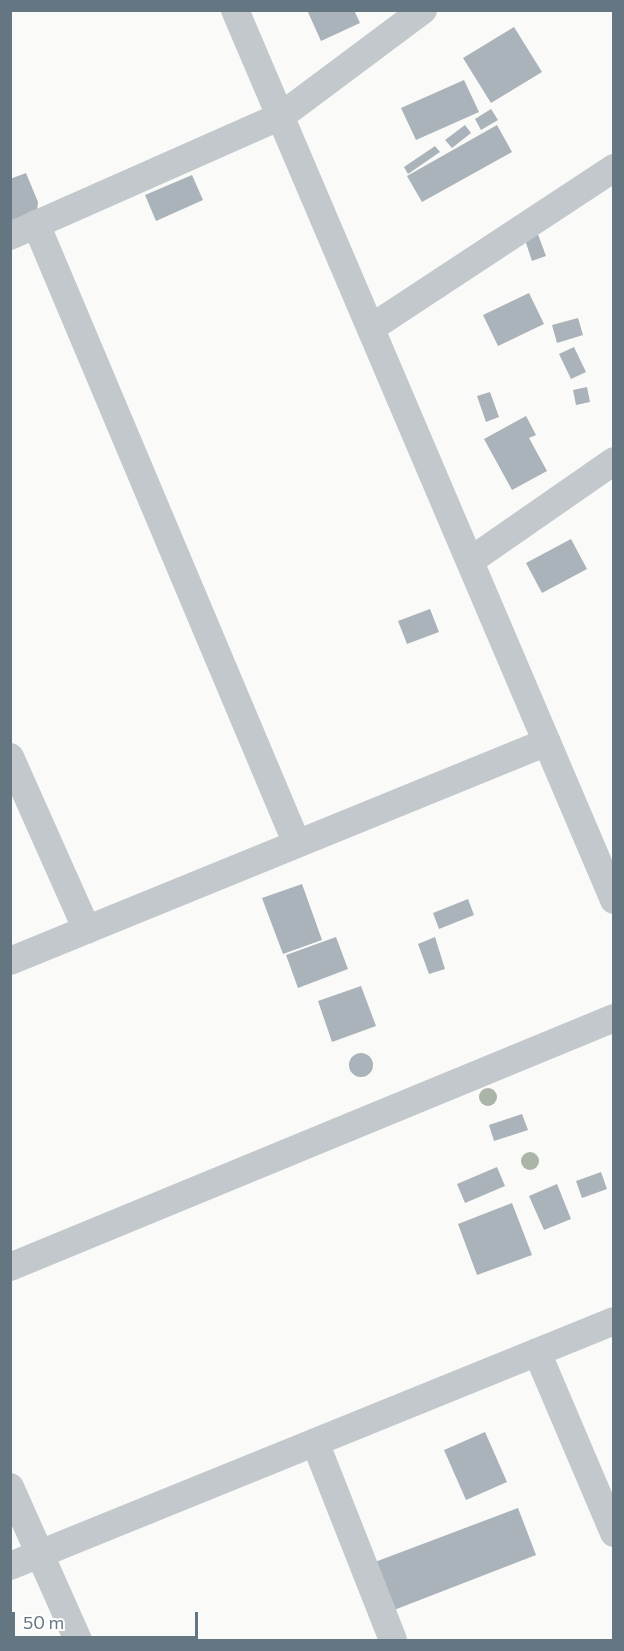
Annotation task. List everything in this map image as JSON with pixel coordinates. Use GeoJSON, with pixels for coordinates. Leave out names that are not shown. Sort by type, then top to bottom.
{"type":"FeatureCollection","features":[{"type":"Feature","properties":{"kind":"street"},"geometry":{"type":"LineString","coordinates":[[235,10],[614,900]]}},
{"type":"Feature","properties":{"kind":"street"},"geometry":{"type":"LineString","coordinates":[[10,236],[280,116],[423,10]]}},
{"type":"Feature","properties":{"kind":"street"},"geometry":{"type":"LineString","coordinates":[[371,328],[614,168]]}},
{"type":"Feature","properties":{"kind":"street"},"geometry":{"type":"LineString","coordinates":[[36,224],[297,844]]}},
{"type":"Feature","properties":{"kind":"street"},"geometry":{"type":"LineString","coordinates":[[470,561],[614,461]]}},
{"type":"Feature","properties":{"kind":"street"},"geometry":{"type":"LineString","coordinates":[[10,961],[547,742]]}},
{"type":"Feature","properties":{"kind":"street"},"geometry":{"type":"LineString","coordinates":[[10,757],[87,930]]}},
{"type":"Feature","properties":{"kind":"street"},"geometry":{"type":"LineString","coordinates":[[10,1267],[614,1018]]}},
{"type":"Feature","properties":{"kind":"street"},"geometry":{"type":"LineString","coordinates":[[10,1566],[614,1321]]}},
{"type":"Feature","properties":{"kind":"street"},"geometry":{"type":"LineString","coordinates":[[537,1352],[614,1533]]}},
{"type":"Feature","properties":{"kind":"street"},"geometry":{"type":"LineString","coordinates":[[315,1442],[393,1641]]}},
{"type":"Feature","properties":{"kind":"street"},"geometry":{"type":"LineString","coordinates":[[10,1487],[78,1641]]}},
{"type":"Feature","properties":{"kind":"building"},"geometry":{"type":"Polygon","coordinates":[[[307,10],[354,10],[360,23],[321,41],[307,10]]]}},
{"type":"Feature","properties":{"kind":"building"},"geometry":{"type":"Polygon","coordinates":[[[514,27],[542,72],[491,103],[463,58],[514,27]]]}},
{"type":"Feature","properties":{"kind":"building"},"geometry":{"type":"Polygon","coordinates":[[[464,80],[479,112],[416,140],[401,108],[464,80]]]}},
{"type":"Feature","properties":{"kind":"building"},"geometry":{"type":"Polygon","coordinates":[[[491,109],[498,120],[481,130],[475,119],[491,109]]]}},
{"type":"Feature","properties":{"kind":"building"},"geometry":{"type":"Polygon","coordinates":[[[465,125],[471,133],[452,148],[445,140],[465,125]]]}},
{"type":"Feature","properties":{"kind":"building"},"geometry":{"type":"Polygon","coordinates":[[[497,125],[512,152],[422,202],[407,176],[497,125]]]}},
{"type":"Feature","properties":{"kind":"building"},"geometry":{"type":"Polygon","coordinates":[[[435,146],[440,152],[408,174],[404,167],[435,146]]]}},
{"type":"Feature","properties":{"kind":"building"},"geometry":{"type":"Polygon","coordinates":[[[26,173],[38,202],[36,224],[10,220],[10,179],[26,173]]]}},
{"type":"Feature","properties":{"kind":"building"},"geometry":{"type":"Polygon","coordinates":[[[192,175],[203,200],[156,221],[145,195],[192,175]]]}},
{"type":"Feature","properties":{"kind":"building"},"geometry":{"type":"Polygon","coordinates":[[[536,229],[546,256],[532,261],[523,234],[536,229]]]}},
{"type":"Feature","properties":{"kind":"building"},"geometry":{"type":"Polygon","coordinates":[[[529,293],[544,324],[498,346],[483,315],[529,293]]]}},
{"type":"Feature","properties":{"kind":"building"},"geometry":{"type":"Polygon","coordinates":[[[578,318],[583,335],[557,343],[552,325],[578,318]]]}},
{"type":"Feature","properties":{"kind":"building"},"geometry":{"type":"Polygon","coordinates":[[[574,347],[586,372],[571,379],[559,354],[574,347]]]}},
{"type":"Feature","properties":{"kind":"building"},"geometry":{"type":"Polygon","coordinates":[[[587,387],[590,402],[576,405],[573,390],[587,387]]]}},
{"type":"Feature","properties":{"kind":"building"},"geometry":{"type":"Polygon","coordinates":[[[490,392],[499,417],[486,422],[477,396],[490,392]]]}},
{"type":"Feature","properties":{"kind":"building"},"geometry":{"type":"Polygon","coordinates":[[[526,416],[536,435],[529,438],[547,471],[512,490],[484,439],[526,416]]]}},
{"type":"Feature","properties":{"kind":"building"},"geometry":{"type":"Polygon","coordinates":[[[571,539],[587,569],[542,593],[526,563],[571,539]]]}},
{"type":"Feature","properties":{"kind":"building"},"geometry":{"type":"Polygon","coordinates":[[[430,609],[439,632],[407,644],[398,621],[430,609]]]}},
{"type":"Feature","properties":{"kind":"building"},"geometry":{"type":"Polygon","coordinates":[[[302,884],[322,940],[283,954],[262,898],[302,884]]]}},
{"type":"Feature","properties":{"kind":"building"},"geometry":{"type":"Polygon","coordinates":[[[468,899],[474,915],[439,929],[433,913],[468,899]]]}},
{"type":"Feature","properties":{"kind":"building"},"geometry":{"type":"Polygon","coordinates":[[[336,937],[348,969],[298,988],[286,955],[336,937]]]}},
{"type":"Feature","properties":{"kind":"building"},"geometry":{"type":"Polygon","coordinates":[[[435,937],[445,969],[429,974],[418,944],[435,937]]]}},
{"type":"Feature","properties":{"kind":"building"},"geometry":{"type":"Polygon","coordinates":[[[361,986],[376,1026],[332,1042],[318,1001],[361,986]]]}},
{"type":"Feature","properties":{"kind":"building"},"geometry":{"type":"Polygon","coordinates":[[[361,1053],[366,1054],[372,1060],[372,1070],[366,1076],[361,1077],[356,1076],[350,1070],[349,1065],[350,1060],[356,1054],[361,1053]]]}},
{"type":"Feature","properties":{"kind":"building"},"geometry":{"type":"Polygon","coordinates":[[[522,1114],[528,1130],[494,1141],[489,1125],[522,1114]]]}},
{"type":"Feature","properties":{"kind":"building"},"geometry":{"type":"Polygon","coordinates":[[[497,1167],[505,1186],[465,1203],[457,1184],[497,1167]]]}},
{"type":"Feature","properties":{"kind":"building"},"geometry":{"type":"Polygon","coordinates":[[[601,1172],[607,1189],[582,1198],[576,1181],[601,1172]]]}},
{"type":"Feature","properties":{"kind":"building"},"geometry":{"type":"Polygon","coordinates":[[[557,1184],[571,1219],[544,1230],[529,1196],[557,1184]]]}},
{"type":"Feature","properties":{"kind":"building"},"geometry":{"type":"Polygon","coordinates":[[[512,1203],[532,1255],[477,1275],[458,1224],[512,1203]]]}},
{"type":"Feature","properties":{"kind":"building"},"geometry":{"type":"Polygon","coordinates":[[[485,1432],[507,1482],[466,1500],[444,1450],[485,1432]]]}},
{"type":"Feature","properties":{"kind":"building"},"geometry":{"type":"Polygon","coordinates":[[[518,1508],[536,1555],[394,1610],[375,1562],[518,1508]]]}}]}
